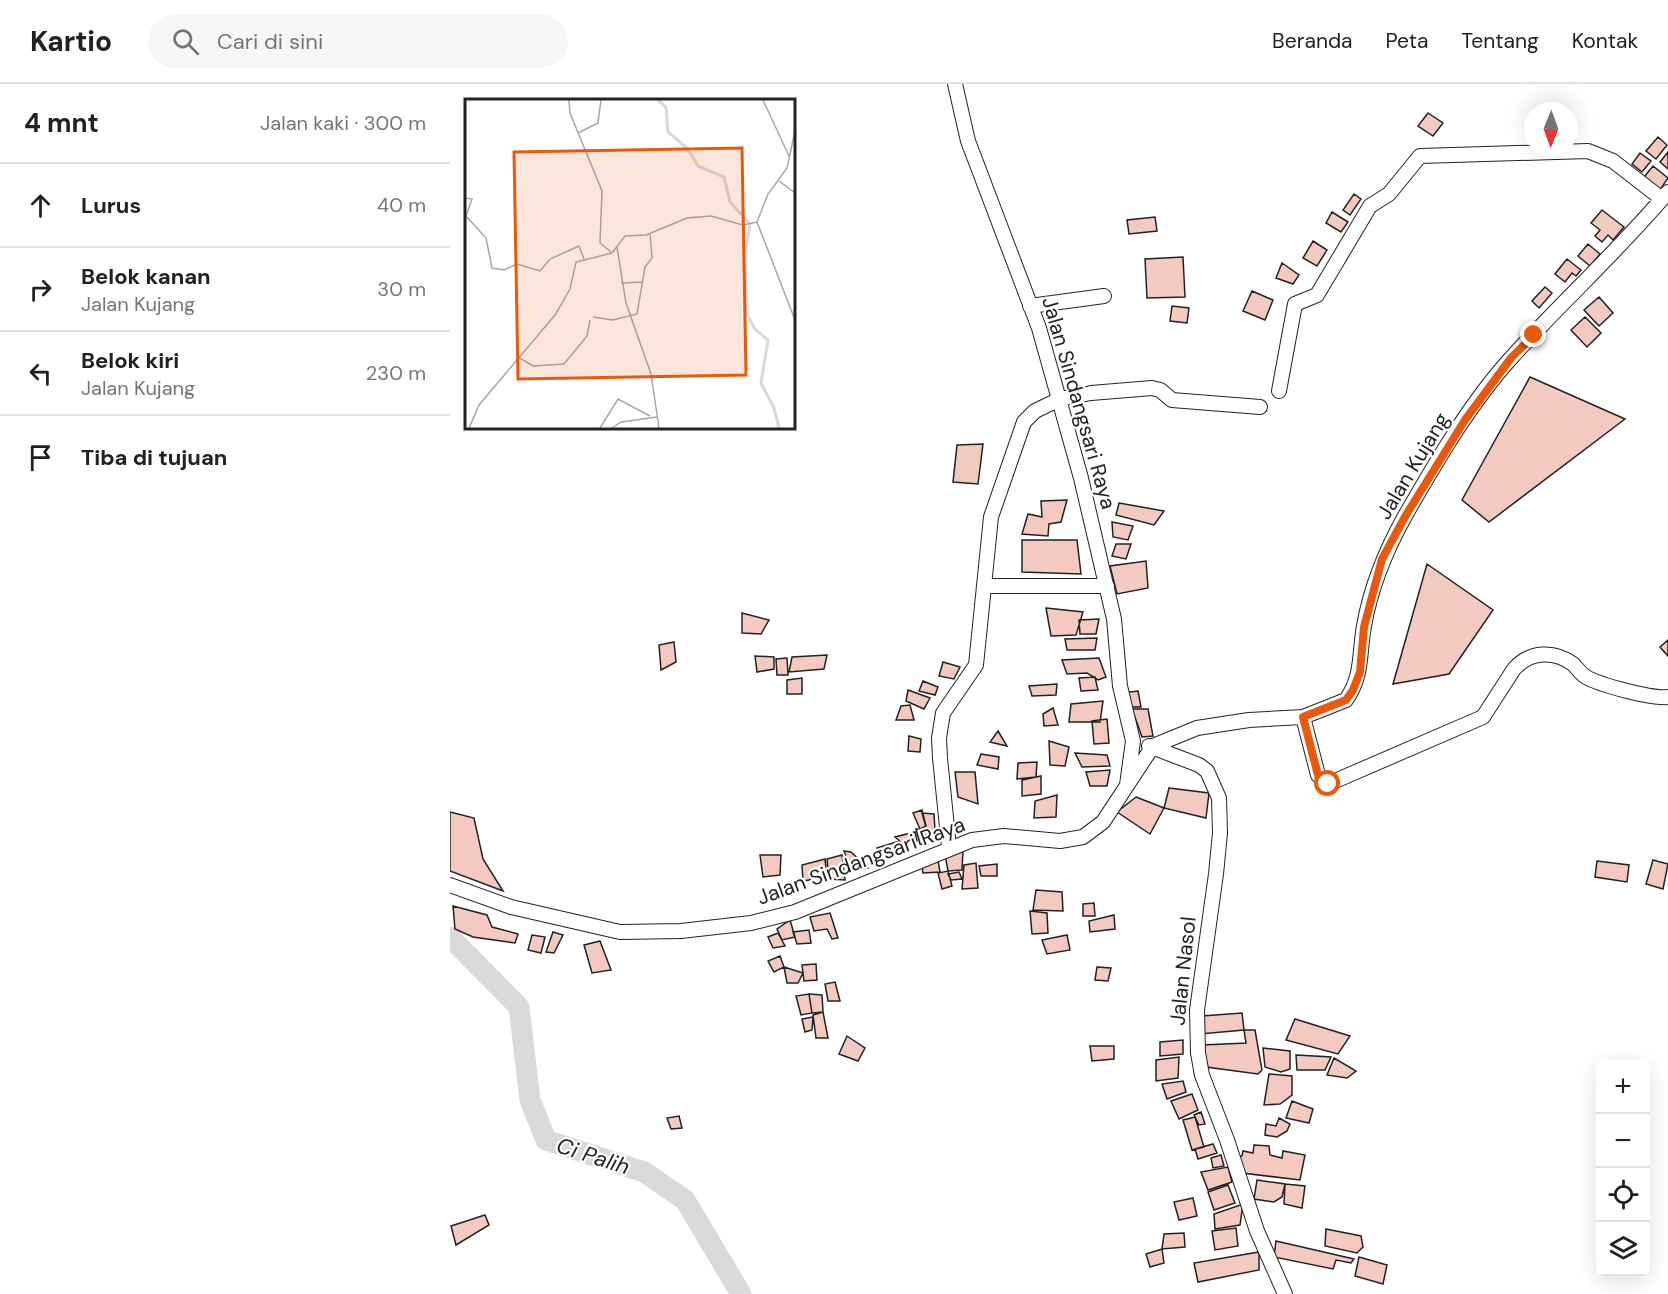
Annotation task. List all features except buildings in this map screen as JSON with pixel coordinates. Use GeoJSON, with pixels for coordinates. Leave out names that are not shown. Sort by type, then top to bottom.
{"type":"FeatureCollection","features":[{"type":"Feature","properties":{"kind":"street","name":"Jalan Sindangsari Raya"},"geometry":{"type":"LineString","coordinates":[[955,84],[968,141],[1030,306],[1060,399],[1107,586],[1114,619],[1120,686],[1133,741],[1127,789]]}},
{"type":"Feature","properties":{"kind":"street"},"geometry":{"type":"LineString","coordinates":[[1279,391],[1295,304],[1317,294],[1370,206],[1389,194],[1420,156],[1588,151],[1613,161],[1665,196]]}},
{"type":"Feature","properties":{"kind":"street","name":"Jalan Kujang"},"geometry":{"type":"LineString","coordinates":[[1153,746],[1197,728],[1249,720],[1303,717],[1346,700],[1360,672],[1364,627],[1382,559],[1406,515],[1465,420],[1511,358],[1665,196]]}},
{"type":"Feature","properties":{"kind":"street"},"geometry":{"type":"LineString","coordinates":[[1030,306],[1104,296]]}},
{"type":"Feature","properties":{"kind":"street"},"geometry":{"type":"LineString","coordinates":[[949,848],[939,738],[943,713],[976,665],[994,503],[1024,422],[1035,411],[1060,399],[1091,393],[1152,388],[1160,390],[1173,400],[1260,407]]}},
{"type":"Feature","properties":{"kind":"street"},"geometry":{"type":"LineString","coordinates":[[984,586],[1107,586]]}},
{"type":"Feature","properties":{"kind":"street"},"geometry":{"type":"LineString","coordinates":[[1303,717],[1318,775],[1328,784],[1483,717],[1519,663],[1537,655],[1546,654],[1564,658],[1594,680],[1647,696],[1668,697]]}},
{"type":"Feature","properties":{"kind":"street"},"geometry":{"type":"LineString","coordinates":[[1133,741],[1153,746]]}},
{"type":"Feature","properties":{"kind":"street","name":"Jalan Sindangsari Raya"},"geometry":{"type":"LineString","coordinates":[[450,885],[511,907],[594,928],[640,933],[751,923],[795,912],[972,840],[1004,836],[1060,841],[1083,837],[1104,822],[1153,746]]}},
{"type":"Feature","properties":{"kind":"street","name":"Jalan Nasol"},"geometry":{"type":"LineString","coordinates":[[1153,746],[1207,771],[1219,798],[1220,833],[1216,874],[1197,1010],[1198,1053],[1202,1076],[1227,1140],[1257,1231],[1285,1294]]}},
{"type":"Feature","properties":{"kind":"waterway","name":"Ci Palih"},"geometry":{"type":"LineString","coordinates":[[450,937],[519,1007],[530,1100],[546,1140],[644,1172],[685,1200],[741,1294]]}},
{"type":"Feature","properties":{"kind":"route"},"geometry":{"type":"LineString","coordinates":[[1328,784],[1323,782],[1318,775],[1303,717],[1346,700],[1353,690],[1360,672],[1364,627],[1382,559],[1406,515],[1465,420],[1511,358],[1534,335]]}}]}
